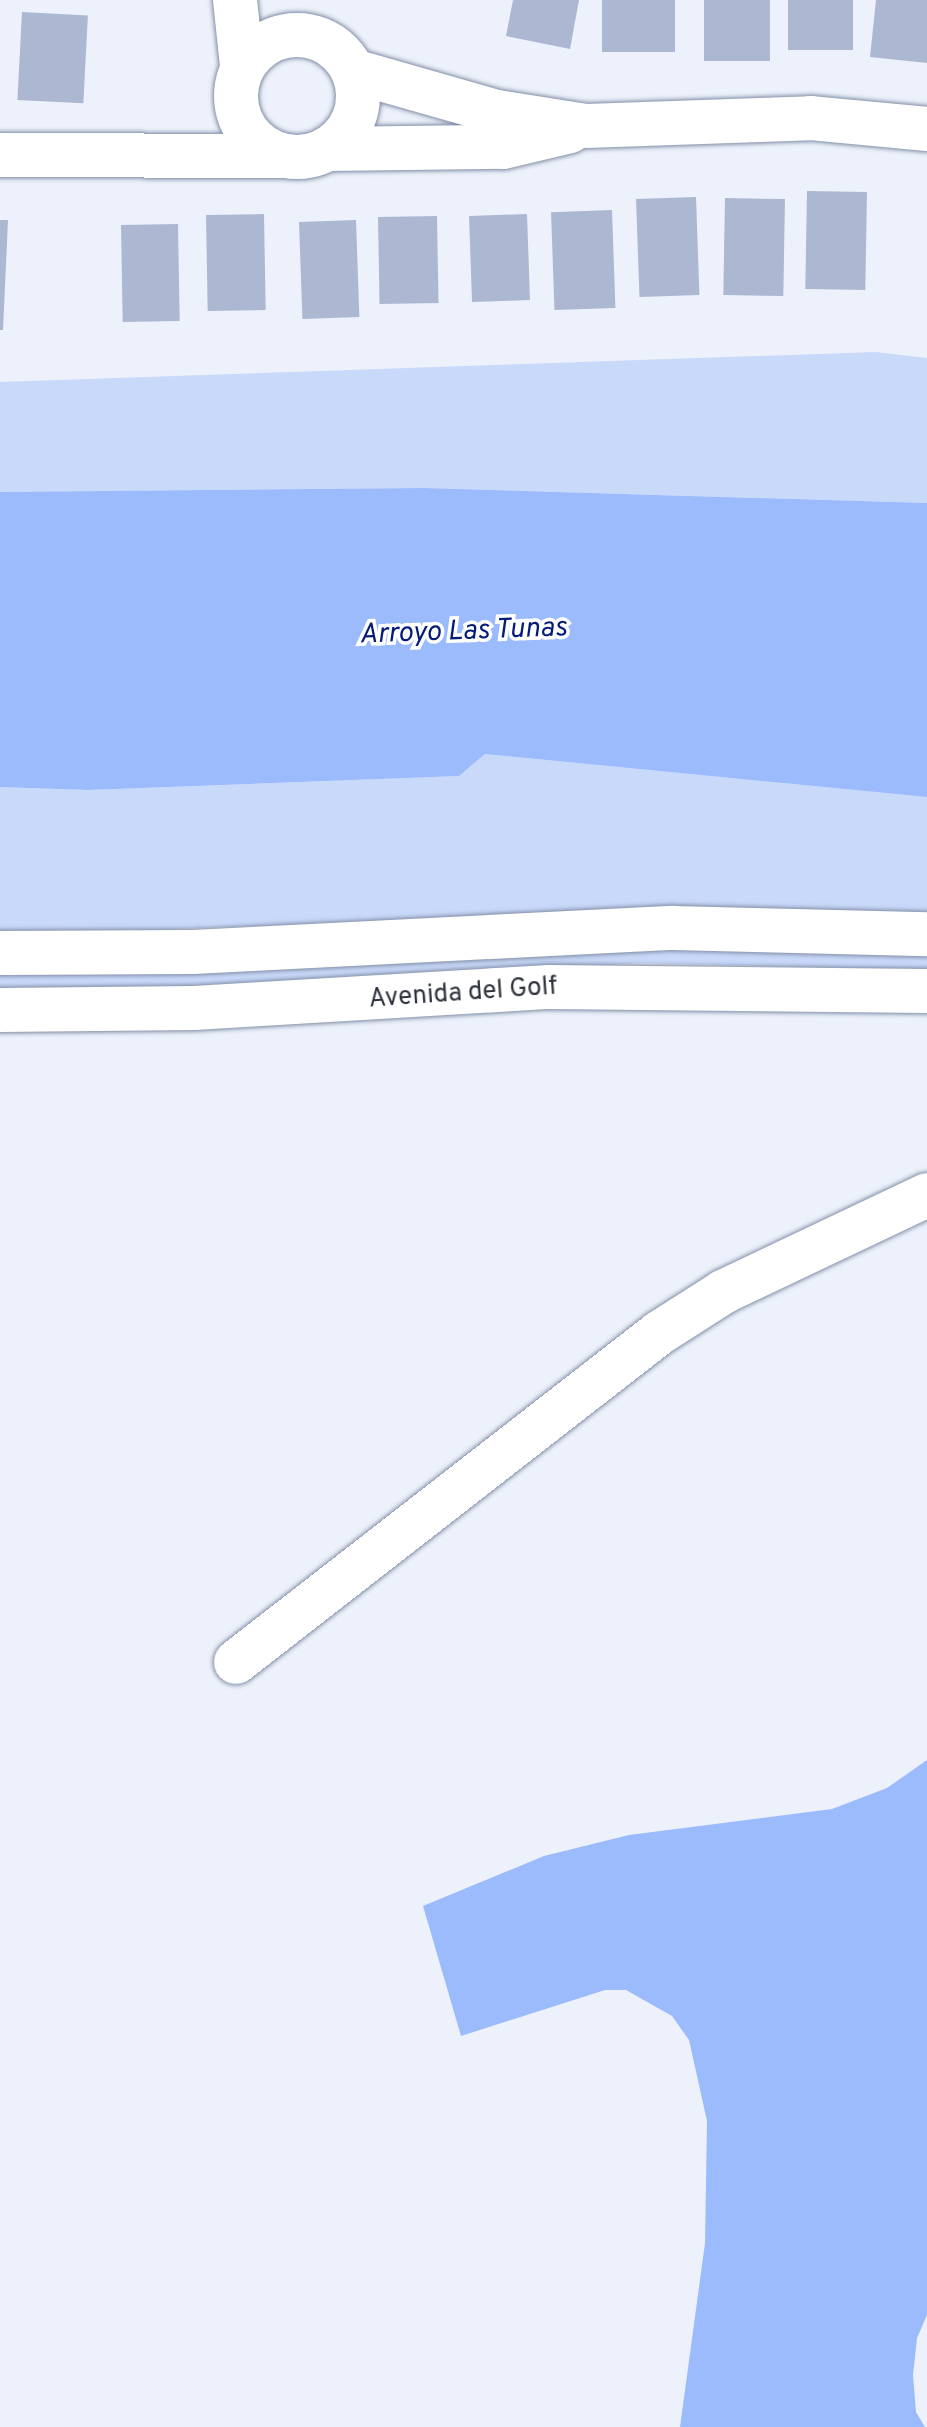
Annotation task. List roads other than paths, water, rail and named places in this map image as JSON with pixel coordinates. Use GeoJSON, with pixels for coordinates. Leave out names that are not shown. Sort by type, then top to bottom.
{"type":"FeatureCollection","features":[{"type":"Feature","properties":{"kind":"street"},"geometry":{"type":"LineString","coordinates":[[235,0],[242,66],[237,110],[253,140],[283,156]]}},
{"type":"Feature","properties":{"kind":"street"},"geometry":{"type":"LineString","coordinates":[[259,0],[299,34],[331,44],[353,71],[358,88],[352,124],[327,149]]}},
{"type":"Feature","properties":{"kind":"street"},"geometry":{"type":"LineString","coordinates":[[242,66],[266,42],[299,34]]}},
{"type":"Feature","properties":{"kind":"street"},"geometry":{"type":"LineString","coordinates":[[353,71],[497,112],[586,126],[811,118],[927,129]]}},
{"type":"Feature","properties":{"kind":"street"},"geometry":{"type":"LineString","coordinates":[[168,158],[237,110]]}},
{"type":"Feature","properties":{"kind":"street"},"geometry":{"type":"LineString","coordinates":[[0,155],[168,158],[283,156],[327,149],[503,147],[586,126]]}},
{"type":"Feature","properties":{"kind":"street"},"geometry":{"type":"LineString","coordinates":[[0,953],[193,952],[657,928],[927,934]]}},
{"type":"Feature","properties":{"kind":"street","name":"Avenida del Golf"},"geometry":{"type":"LineString","coordinates":[[0,1010],[209,1008],[549,987],[927,991]]}},
{"type":"Feature","properties":{"kind":"street"},"geometry":{"type":"LineString","coordinates":[[236,1662],[659,1333],[723,1292],[927,1195]]}},
{"type":"Feature","properties":{"kind":"water","name":"Arroyo Las Tunas"},"geometry":{"type":"Polygon","coordinates":[[[424,488],[927,503],[927,797],[485,754],[459,776],[88,790],[0,787],[0,492],[424,488]]]}},
{"type":"Feature","properties":{"kind":"water"},"geometry":{"type":"Polygon","coordinates":[[[927,1760],[927,2315],[917,2338],[913,2375],[916,2412],[925,2427],[680,2427],[705,2243],[707,2121],[689,2040],[672,2016],[626,1990],[605,1990],[461,2036],[423,1906],[544,1856],[629,1835],[832,1809],[887,1788],[927,1760]]]}}]}
